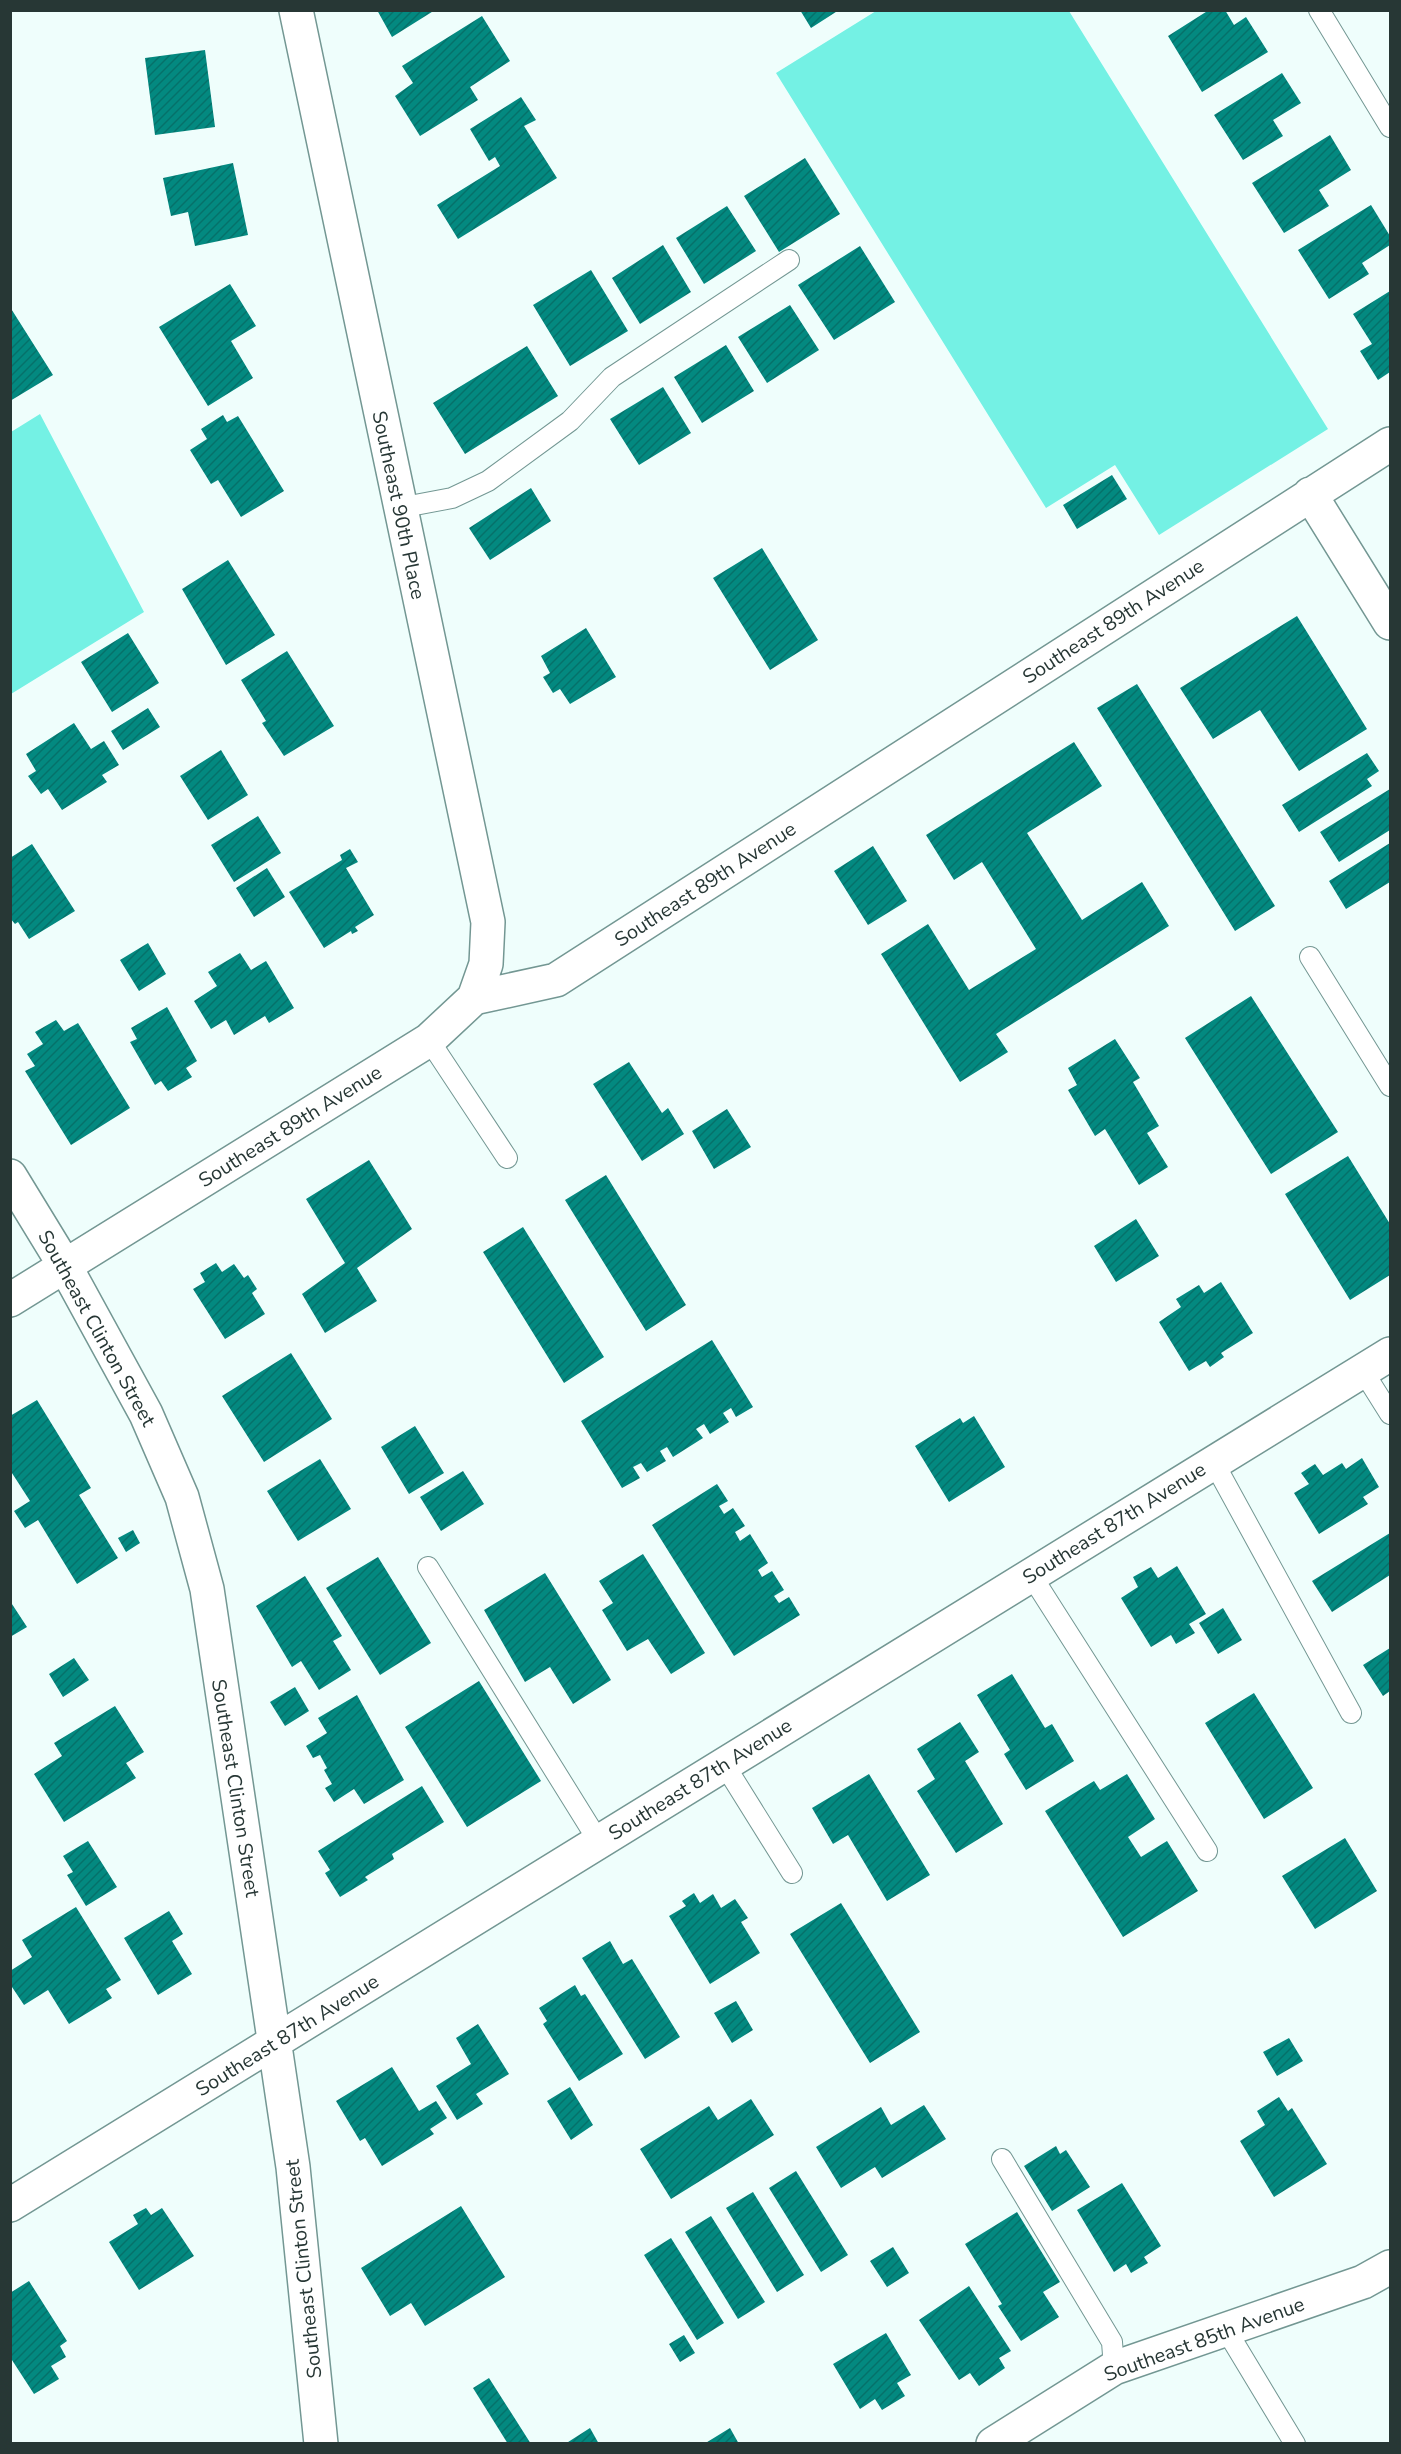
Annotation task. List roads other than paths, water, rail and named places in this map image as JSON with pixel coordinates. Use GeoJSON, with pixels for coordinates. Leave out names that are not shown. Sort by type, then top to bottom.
{"type":"FeatureCollection","features":[{"type":"Feature","properties":{"kind":"street","name":"Southeast 90th Place"},"geometry":{"type":"LineString","coordinates":[[296,10],[399,508],[488,922],[486,964],[474,999]]}},
{"type":"Feature","properties":{"kind":"street","name":"Southeast 89th Avenue"},"geometry":{"type":"LineString","coordinates":[[10,1300],[429,1040],[474,999],[556,980],[1390,444]]}},
{"type":"Feature","properties":{"kind":"street"},"geometry":{"type":"LineString","coordinates":[[1310,494],[1390,624]]}},
{"type":"Feature","properties":{"kind":"street","name":"Southeast Clinton Street"},"geometry":{"type":"LineString","coordinates":[[10,1176],[65,1266],[146,1414],[182,1497],[207,1589],[293,2167],[321,2444]]}},
{"type":"Feature","properties":{"kind":"street","name":"Southeast 87th Avenue"},"geometry":{"type":"LineString","coordinates":[[10,2205],[1213,1461],[1390,1354]]}},
{"type":"Feature","properties":{"kind":"street","name":"Southeast 85th Avenue"},"geometry":{"type":"LineString","coordinates":[[993,2444],[1114,2368],[1363,2282],[1390,2267]]}},
{"type":"Feature","properties":{"kind":"lane"},"geometry":{"type":"LineString","coordinates":[[1319,10],[1390,128]]}},
{"type":"Feature","properties":{"kind":"lane"},"geometry":{"type":"LineString","coordinates":[[399,508],[452,498],[488,481],[570,421],[612,377],[789,260]]}},
{"type":"Feature","properties":{"kind":"lane"},"geometry":{"type":"LineString","coordinates":[[1310,957],[1390,1086]]}},
{"type":"Feature","properties":{"kind":"lane"},"geometry":{"type":"LineString","coordinates":[[429,1040],[507,1158]]}},
{"type":"Feature","properties":{"kind":"lane"},"geometry":{"type":"LineString","coordinates":[[1364,1371],[1390,1414]]}},
{"type":"Feature","properties":{"kind":"lane"},"geometry":{"type":"LineString","coordinates":[[1213,1461],[1352,1713]]}},
{"type":"Feature","properties":{"kind":"lane"},"geometry":{"type":"LineString","coordinates":[[428,1567],[599,1842]]}},
{"type":"Feature","properties":{"kind":"lane"},"geometry":{"type":"LineString","coordinates":[[1031,1575],[1207,1851]]}},
{"type":"Feature","properties":{"kind":"lane"},"geometry":{"type":"LineString","coordinates":[[724,1764],[792,1874]]}},
{"type":"Feature","properties":{"kind":"lane"},"geometry":{"type":"LineString","coordinates":[[1002,2159],[1112,2342],[1114,2368]]}},
{"type":"Feature","properties":{"kind":"lane"},"geometry":{"type":"LineString","coordinates":[[1225,2328],[1295,2444]]}}]}
